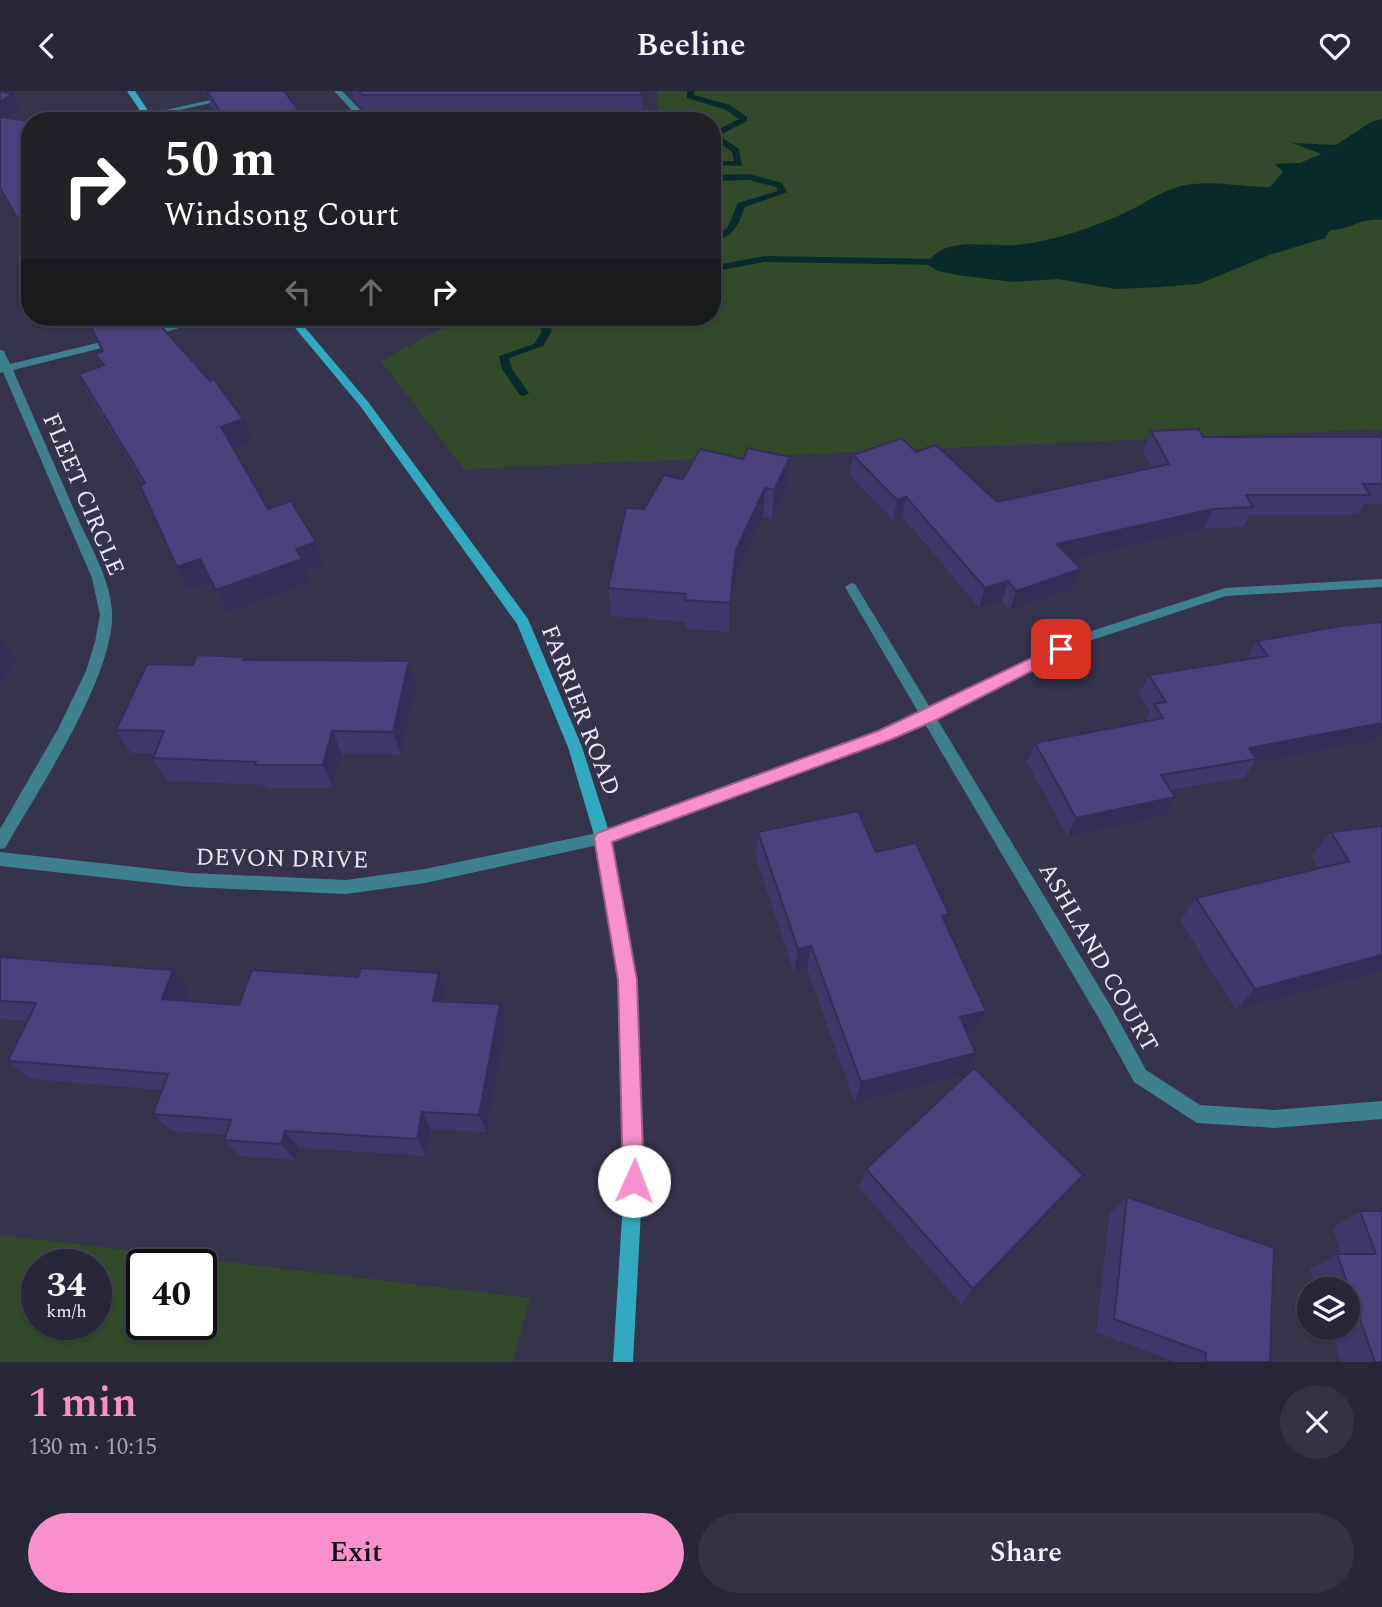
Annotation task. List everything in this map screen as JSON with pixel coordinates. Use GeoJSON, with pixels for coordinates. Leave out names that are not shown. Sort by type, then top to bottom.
{"type":"FeatureCollection","features":[{"type":"Feature","properties":{"kind":"street"},"geometry":{"type":"LineString","coordinates":[[131,91],[145,112]]}},
{"type":"Feature","properties":{"kind":"street"},"geometry":{"type":"LineString","coordinates":[[174,112],[262,91]]}},
{"type":"Feature","properties":{"kind":"street"},"geometry":{"type":"LineString","coordinates":[[338,91],[358,112]]}},
{"type":"Feature","properties":{"kind":"street"},"geometry":{"type":"LineString","coordinates":[[4,369],[178,326]]}},
{"type":"Feature","properties":{"kind":"street","name":"FARRIER ROAD"},"geometry":{"type":"LineString","coordinates":[[299,326],[365,405],[523,622],[575,747],[603,838],[628,980],[635,1153],[623,1362]]}},
{"type":"Feature","properties":{"kind":"street","name":"FLEET CIRCLE"},"geometry":{"type":"LineString","coordinates":[[0,353],[4,369],[99,578],[106,613],[100,652],[83,694],[0,843]]}},
{"type":"Feature","properties":{"kind":"street","name":"DEVON DRIVE"},"geometry":{"type":"LineString","coordinates":[[0,859],[190,880],[346,887],[425,876],[603,838],[929,716],[1084,638],[1225,592],[1382,583]]}},
{"type":"Feature","properties":{"kind":"street","name":"ASHLAND COURT"},"geometry":{"type":"LineString","coordinates":[[851,587],[1107,1016],[1140,1076],[1197,1114],[1275,1119],[1382,1110]]}},
{"type":"Feature","properties":{"kind":"green space"},"geometry":{"type":"Polygon","coordinates":[[[657,91],[1382,91],[1382,429],[464,469],[381,361],[446,326],[721,326],[721,112],[658,112],[657,91]]]}},
{"type":"Feature","properties":{"kind":"green space"},"geometry":{"type":"Polygon","coordinates":[[[0,1235],[126,1250],[126,1340],[217,1340],[217,1261],[530,1298],[513,1362],[0,1362],[0,1235]]]}},
{"type":"Feature","properties":{"kind":"shaded area"},"geometry":{"type":"Polygon","coordinates":[[[1382,119],[1382,220],[1368,220],[1330,230],[1325,238],[1269,255],[1199,284],[1116,289],[1058,279],[1012,282],[938,271],[927,264],[944,249],[955,246],[1016,245],[1068,234],[1118,216],[1181,186],[1214,183],[1270,187],[1283,172],[1275,164],[1300,163],[1321,154],[1293,143],[1336,145],[1371,122],[1382,119]]]}},
{"type":"Feature","properties":{"kind":"building"},"geometry":{"type":"Polygon","coordinates":[[[207,91],[284,91],[299,112],[220,112],[207,91]]]}},
{"type":"Feature","properties":{"kind":"building"},"geometry":{"type":"Polygon","coordinates":[[[358,91],[642,91],[642,95],[362,95],[358,91]]]}},
{"type":"Feature","properties":{"kind":"building"},"geometry":{"type":"Polygon","coordinates":[[[0,92],[13,94],[0,102],[0,92]]]}},
{"type":"Feature","properties":{"kind":"building"},"geometry":{"type":"Polygon","coordinates":[[[0,117],[21,120],[21,224],[0,188],[0,117]]]}},
{"type":"Feature","properties":{"kind":"building"},"geometry":{"type":"Polygon","coordinates":[[[161,326],[210,381],[214,379],[243,419],[221,427],[268,509],[291,501],[316,542],[296,549],[302,559],[216,590],[200,559],[177,567],[140,485],[145,483],[79,374],[104,365],[95,354],[103,351],[91,327],[161,326]]]}},
{"type":"Feature","properties":{"kind":"building"},"geometry":{"type":"Polygon","coordinates":[[[1199,429],[1203,437],[1382,437],[1382,484],[1363,484],[1370,495],[1246,495],[1253,507],[1213,509],[1057,544],[1081,569],[1016,591],[1008,581],[985,588],[906,497],[897,500],[853,455],[902,438],[916,452],[936,445],[997,502],[1169,464],[1151,431],[1199,429]]]}},
{"type":"Feature","properties":{"kind":"building"},"geometry":{"type":"Polygon","coordinates":[[[748,448],[790,457],[774,490],[765,488],[736,550],[730,603],[685,600],[686,594],[608,588],[626,508],[644,509],[664,475],[683,479],[700,449],[743,459],[748,448]]]}},
{"type":"Feature","properties":{"kind":"building"},"geometry":{"type":"Polygon","coordinates":[[[1382,622],[1382,723],[1249,748],[1256,759],[1161,775],[1175,797],[1076,818],[1035,743],[1163,718],[1154,704],[1166,702],[1149,675],[1268,656],[1257,641],[1341,626],[1382,622]]]}},
{"type":"Feature","properties":{"kind":"building"},"geometry":{"type":"Polygon","coordinates":[[[197,655],[245,657],[243,660],[409,661],[393,732],[332,731],[323,765],[255,765],[256,762],[153,758],[164,731],[116,730],[147,664],[193,665],[197,655]]]}},
{"type":"Feature","properties":{"kind":"building"},"geometry":{"type":"Polygon","coordinates":[[[858,811],[876,852],[916,843],[949,914],[942,916],[986,1011],[960,1017],[976,1053],[861,1082],[811,946],[798,949],[758,832],[858,811]]]}},
{"type":"Feature","properties":{"kind":"building"},"geometry":{"type":"Polygon","coordinates":[[[1382,826],[1382,955],[1255,989],[1196,898],[1349,861],[1331,832],[1382,826]]]}},
{"type":"Feature","properties":{"kind":"building"},"geometry":{"type":"Polygon","coordinates":[[[0,957],[173,970],[162,999],[239,1005],[252,970],[358,977],[361,968],[439,973],[433,1001],[500,1004],[479,1115],[422,1112],[417,1139],[285,1131],[281,1144],[224,1140],[231,1120],[153,1114],[168,1074],[8,1061],[36,1003],[0,1001],[0,957]]]}},
{"type":"Feature","properties":{"kind":"building"},"geometry":{"type":"Polygon","coordinates":[[[974,1068],[1083,1175],[973,1289],[866,1169],[974,1068]]]}},
{"type":"Feature","properties":{"kind":"building"},"geometry":{"type":"Polygon","coordinates":[[[1127,1197],[1274,1248],[1270,1362],[1206,1362],[1206,1353],[1114,1319],[1127,1197]]]}},
{"type":"Feature","properties":{"kind":"building"},"geometry":{"type":"Polygon","coordinates":[[[1360,1211],[1382,1211],[1382,1362],[1375,1362],[1360,1319],[1360,1277],[1345,1277],[1337,1254],[1376,1254],[1360,1211]]]}},
{"type":"Feature","properties":{"kind":"waterway"},"geometry":{"type":"LineString","coordinates":[[691,91],[690,96],[727,107],[744,119],[721,131]]}},
{"type":"Feature","properties":{"kind":"waterway"},"geometry":{"type":"LineString","coordinates":[[721,141],[736,151],[739,164],[721,163]]}},
{"type":"Feature","properties":{"kind":"waterway"},"geometry":{"type":"LineString","coordinates":[[721,178],[749,177],[779,185],[783,192],[741,205],[729,232],[721,237]]}},
{"type":"Feature","properties":{"kind":"waterway"},"geometry":{"type":"LineString","coordinates":[[721,267],[764,259],[944,262]]}},
{"type":"Feature","properties":{"kind":"waterway"},"geometry":{"type":"LineString","coordinates":[[524,393],[507,369],[504,356],[538,346],[547,331],[544,326]]}},
{"type":"Feature","properties":{"kind":"route"},"geometry":{"type":"LineString","coordinates":[[634,1181],[628,980],[603,838],[884,735],[929,716],[1061,649]]}}]}
